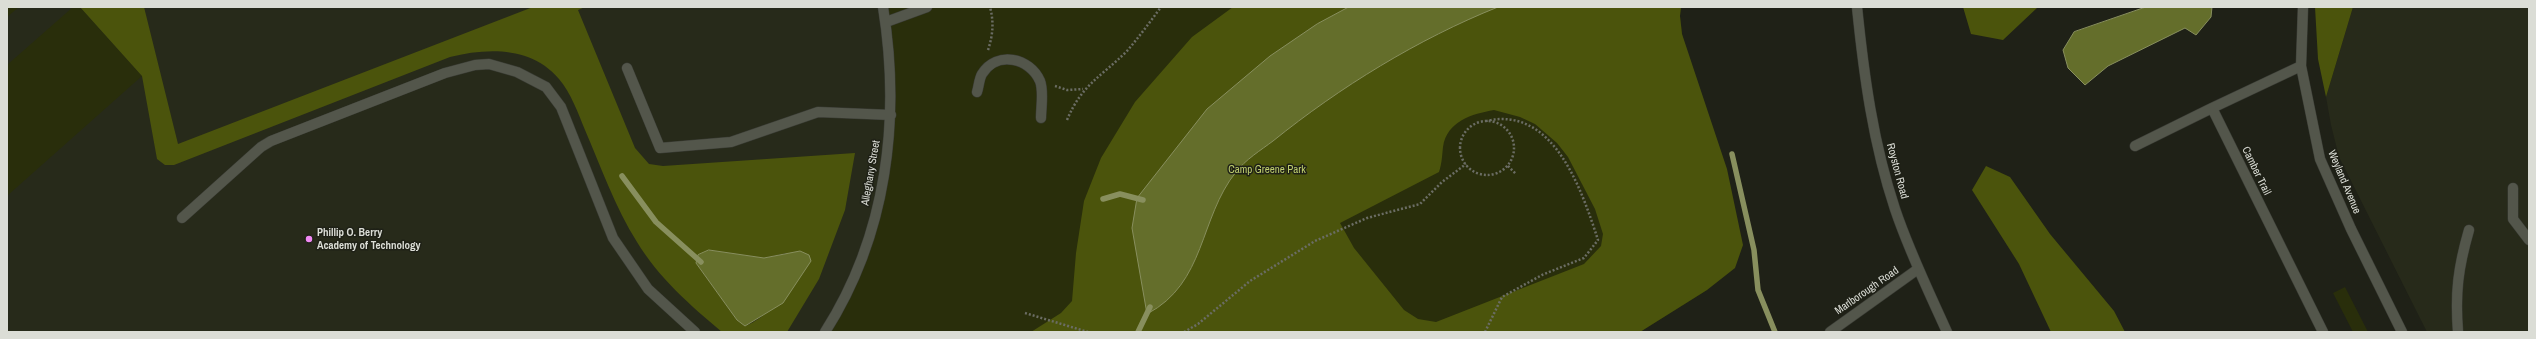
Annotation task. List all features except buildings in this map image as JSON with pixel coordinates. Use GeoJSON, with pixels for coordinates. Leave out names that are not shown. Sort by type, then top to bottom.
{"type":"FeatureCollection","features":[{"type":"Feature","properties":{"kind":"street","name":"Alleghany Street"},"geometry":{"type":"LineString","coordinates":[[824,332],[854,278],[872,228],[881,195],[889,148],[891,115],[889,42],[883,7]]}},
{"type":"Feature","properties":{"kind":"street"},"geometry":{"type":"LineString","coordinates":[[886,22],[927,7]]}},
{"type":"Feature","properties":{"kind":"street","name":"Royston Road"},"geometry":{"type":"LineString","coordinates":[[1857,7],[1865,82],[1882,167],[1895,210],[1918,269],[1947,332]]}},
{"type":"Feature","properties":{"kind":"street","name":"Weyland Avenue"},"geometry":{"type":"LineString","coordinates":[[2303,7],[2301,66],[2320,159],[2351,229],[2402,332]]}},
{"type":"Feature","properties":{"kind":"street"},"geometry":{"type":"LineString","coordinates":[[977,92],[982,74],[990,65],[1004,59],[1018,60],[1031,66],[1040,82],[1041,118]]}},
{"type":"Feature","properties":{"kind":"street"},"geometry":{"type":"LineString","coordinates":[[182,218],[261,147],[271,141],[445,73],[475,65],[503,66],[532,79],[553,95],[567,122],[613,238],[648,289],[695,332]]}},
{"type":"Feature","properties":{"kind":"street"},"geometry":{"type":"LineString","coordinates":[[2135,146],[2301,66]]}},
{"type":"Feature","properties":{"kind":"street"},"geometry":{"type":"LineString","coordinates":[[628,68],[660,148],[731,142],[818,112],[891,115]]}},
{"type":"Feature","properties":{"kind":"street","name":"Camber Trail"},"geometry":{"type":"LineString","coordinates":[[2212,108],[2323,332]]}},
{"type":"Feature","properties":{"kind":"street"},"geometry":{"type":"LineString","coordinates":[[2513,188],[2513,219],[2529,240]]}},
{"type":"Feature","properties":{"kind":"street"},"geometry":{"type":"LineString","coordinates":[[2458,332],[2455,299],[2460,262],[2469,230]]}},
{"type":"Feature","properties":{"kind":"street","name":"Marlborough Road"},"geometry":{"type":"LineString","coordinates":[[1830,332],[1918,269]]}},
{"type":"Feature","properties":{"kind":"path"},"geometry":{"type":"LineString","coordinates":[[988,51],[992,38],[993,18],[990,7]]}},
{"type":"Feature","properties":{"kind":"path"},"geometry":{"type":"LineString","coordinates":[[1067,120],[1075,101],[1084,89],[1126,51],[1161,7]]}},
{"type":"Feature","properties":{"kind":"path"},"geometry":{"type":"LineString","coordinates":[[1051,84],[1067,90],[1084,89]]}},
{"type":"Feature","properties":{"kind":"path"},"geometry":{"type":"LineString","coordinates":[[1485,332],[1502,297],[1542,275],[1584,258],[1598,240],[1583,195],[1557,148],[1527,124],[1502,117],[1486,121],[1470,127],[1464,134],[1460,152],[1466,164],[1475,172],[1483,175],[1492,175],[1508,166],[1514,149],[1509,132],[1503,126],[1486,121]]}},
{"type":"Feature","properties":{"kind":"path"},"geometry":{"type":"LineString","coordinates":[[1184,332],[1198,324],[1250,281],[1314,241],[1367,218],[1420,204],[1442,182],[1466,164]]}},
{"type":"Feature","properties":{"kind":"path"},"geometry":{"type":"LineString","coordinates":[[1508,166],[1516,174]]}},
{"type":"Feature","properties":{"kind":"path"},"geometry":{"type":"LineString","coordinates":[[1025,313],[1088,332]]}},
{"type":"Feature","properties":{"kind":"shaded area"},"geometry":{"type":"Polygon","coordinates":[[[7,7],[879,7],[889,98],[880,195],[852,277],[823,332],[7,332],[7,7]]]}},
{"type":"Feature","properties":{"kind":"shaded area"},"geometry":{"type":"Polygon","coordinates":[[[1349,7],[1498,7],[1409,49],[1353,83],[1248,159],[1236,172],[1224,190],[1200,249],[1181,285],[1166,301],[1147,314],[1132,228],[1137,198],[1207,109],[1270,56],[1317,24],[1349,7]]]}},
{"type":"Feature","properties":{"kind":"shaded area"},"geometry":{"type":"Polygon","coordinates":[[[2146,7],[2212,7],[2211,17],[2196,35],[2185,28],[2108,66],[2085,85],[2068,68],[2063,50],[2074,32],[2146,7]]]}},
{"type":"Feature","properties":{"kind":"shaded area"},"geometry":{"type":"Polygon","coordinates":[[[2353,7],[2529,7],[2529,332],[2427,332],[2339,157],[2331,125],[2326,97],[2353,7]]]}},
{"type":"Feature","properties":{"kind":"shaded area"},"geometry":{"type":"Polygon","coordinates":[[[709,250],[764,258],[800,251],[809,255],[811,261],[783,303],[745,326],[737,320],[696,263],[698,255],[709,250]]]}},
{"type":"Feature","properties":{"kind":"green space"},"geometry":{"type":"Polygon","coordinates":[[[7,7],[19,7],[7,17],[7,7]]]}},
{"type":"Feature","properties":{"kind":"green space"},"geometry":{"type":"Polygon","coordinates":[[[73,7],[80,7],[142,76],[7,196],[7,65],[73,7]]]}},
{"type":"Feature","properties":{"kind":"green space"},"geometry":{"type":"Polygon","coordinates":[[[80,7],[144,7],[178,144],[533,7],[585,7],[578,10],[635,148],[649,164],[663,166],[855,153],[845,210],[819,279],[787,332],[722,332],[665,279],[645,255],[629,229],[615,201],[571,97],[559,79],[548,68],[535,60],[508,52],[493,51],[450,57],[174,165],[165,165],[157,159],[142,76],[80,7]],[[709,250],[696,263],[737,320],[745,326],[775,308],[787,253],[764,258],[709,250]]]}},
{"type":"Feature","properties":{"kind":"green space","name":"Camp Greene Park"},"geometry":{"type":"Polygon","coordinates":[[[886,7],[1681,7],[1680,16],[1707,245],[1707,290],[1640,332],[827,332],[854,281],[892,146],[886,7]]]}},
{"type":"Feature","properties":{"kind":"green space"},"geometry":{"type":"Polygon","coordinates":[[[1233,7],[1681,7],[1680,16],[1682,34],[1727,169],[1743,245],[1735,268],[1707,290],[1640,332],[1031,332],[1061,313],[1072,301],[1076,253],[1084,201],[1101,158],[1135,102],[1192,37],[1233,7]],[[1494,110],[1477,114],[1462,120],[1455,125],[1445,138],[1439,172],[1340,223],[1354,248],[1404,310],[1418,319],[1436,322],[1584,264],[1601,246],[1603,234],[1595,209],[1568,157],[1557,143],[1535,124],[1520,117],[1494,110]]]}},
{"type":"Feature","properties":{"kind":"green space"},"geometry":{"type":"Polygon","coordinates":[[[1963,7],[2038,7],[2003,40],[1971,34],[1963,7]]]}},
{"type":"Feature","properties":{"kind":"green space"},"geometry":{"type":"Polygon","coordinates":[[[2315,7],[2353,7],[2326,97],[2318,59],[2315,7]]]}},
{"type":"Feature","properties":{"kind":"green space"},"geometry":{"type":"Polygon","coordinates":[[[1986,166],[2010,177],[2050,234],[2114,311],[2125,332],[2051,332],[2019,264],[1972,190],[1986,166]]]}},
{"type":"Feature","properties":{"kind":"green space"},"geometry":{"type":"Polygon","coordinates":[[[2345,287],[2368,332],[2353,332],[2333,293],[2345,287]]]}},
{"type":"Feature","properties":{"kind":"waterway"},"geometry":{"type":"LineString","coordinates":[[1732,154],[1754,250],[1758,290],[1775,332]]}},
{"type":"Feature","properties":{"kind":"waterway"},"geometry":{"type":"LineString","coordinates":[[622,176],[656,222],[701,262]]}},
{"type":"Feature","properties":{"kind":"waterway"},"geometry":{"type":"LineString","coordinates":[[1103,199],[1120,194],[1143,200]]}},
{"type":"Feature","properties":{"kind":"waterway"},"geometry":{"type":"LineString","coordinates":[[1138,332],[1150,307]]}},
{"type":"Feature","properties":{"kind":"place","name":"Phillip O. Berry Academy of Technology"},"geometry":{"type":"Point","coordinates":[309,239]}}]}
